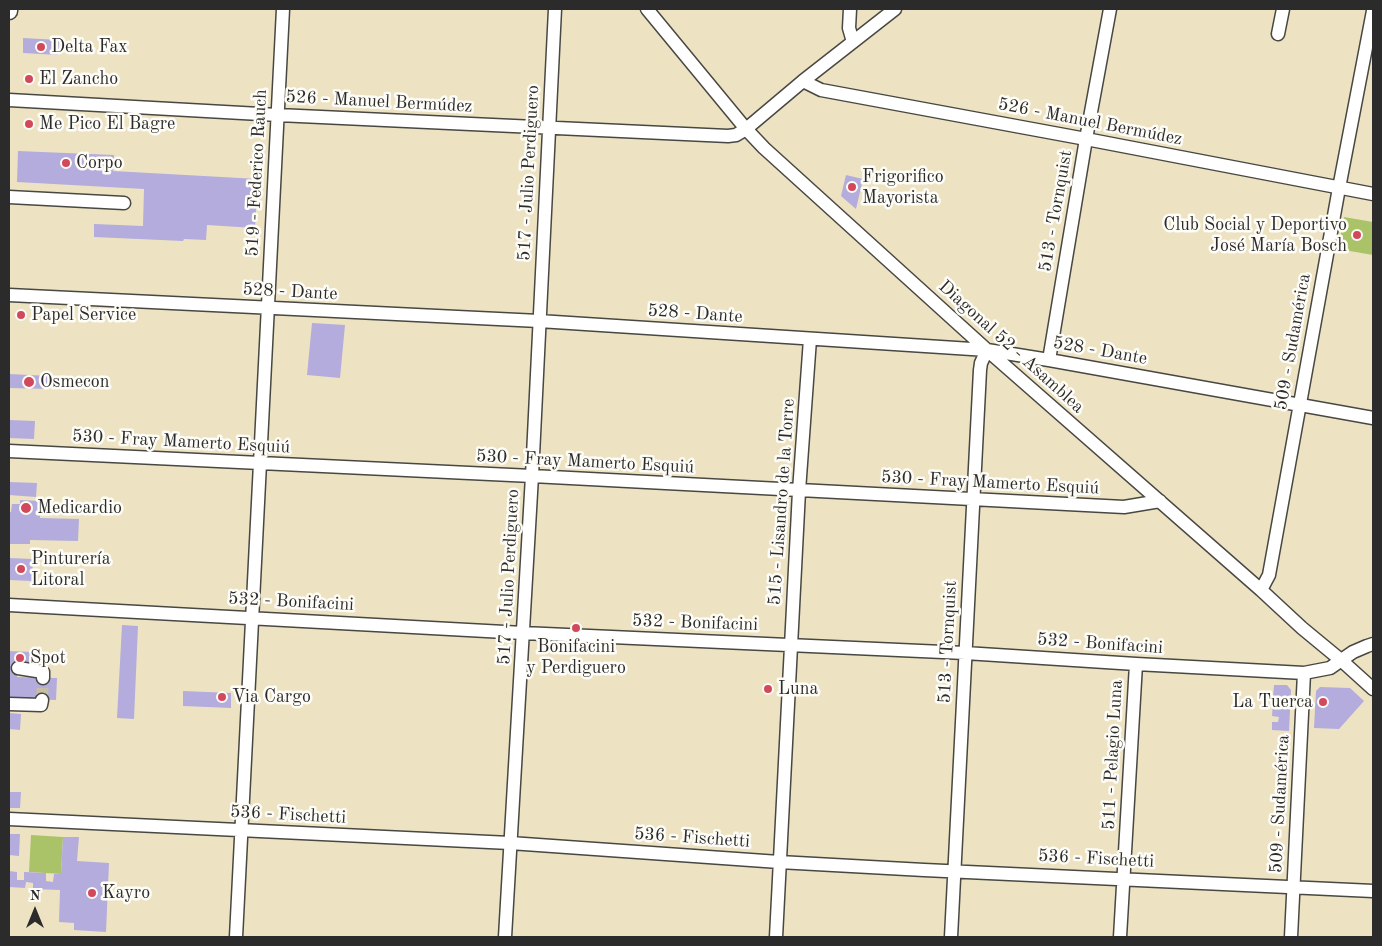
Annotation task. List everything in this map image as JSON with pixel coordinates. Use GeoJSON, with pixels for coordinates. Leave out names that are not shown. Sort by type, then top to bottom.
{"type":"FeatureCollection","features":[{"type":"Feature","properties":{"kind":"street","name":"519 - Federico Rauch"},"geometry":{"type":"LineString","coordinates":[[236,937],[283,9]]}},
{"type":"Feature","properties":{"kind":"street","name":"517 - Julio Perdiguero"},"geometry":{"type":"LineString","coordinates":[[505,937],[532,476],[555,9]]}},
{"type":"Feature","properties":{"kind":"street","name":"Diagonal 52 - Asamblea"},"geometry":{"type":"LineString","coordinates":[[647,9],[746,129],[764,148],[987,350],[1373,689]]}},
{"type":"Feature","properties":{"kind":"street"},"geometry":{"type":"LineString","coordinates":[[850,9],[849,28],[853,42]]}},
{"type":"Feature","properties":{"kind":"street"},"geometry":{"type":"LineString","coordinates":[[746,129],[803,81],[895,9]]}},
{"type":"Feature","properties":{"kind":"street","name":"513 - Tornquist"},"geometry":{"type":"LineString","coordinates":[[1049,360],[1110,9]]}},
{"type":"Feature","properties":{"kind":"street"},"geometry":{"type":"LineString","coordinates":[[1278,34],[1283,9]]}},
{"type":"Feature","properties":{"kind":"street","name":"509 - Sudamérica"},"geometry":{"type":"LineString","coordinates":[[1261,590],[1269,575],[1373,10]]}},
{"type":"Feature","properties":{"kind":"street","name":"526 - Manuel Bermúdez"},"geometry":{"type":"LineString","coordinates":[[803,81],[821,90],[1373,194]]}},
{"type":"Feature","properties":{"kind":"street","name":"526 - Manuel Bermúdez"},"geometry":{"type":"LineString","coordinates":[[9,100],[278,115],[728,136],[736,135],[746,129]]}},
{"type":"Feature","properties":{"kind":"street"},"geometry":{"type":"LineString","coordinates":[[9,197],[124,203]]}},
{"type":"Feature","properties":{"kind":"street","name":"528 - Dante"},"geometry":{"type":"LineString","coordinates":[[9,295],[539,321],[987,350],[1373,418]]}},
{"type":"Feature","properties":{"kind":"street","name":"515 - Lisandro de la Torre"},"geometry":{"type":"LineString","coordinates":[[776,937],[799,491],[810,340]]}},
{"type":"Feature","properties":{"kind":"street","name":"513 - Tornquist"},"geometry":{"type":"LineString","coordinates":[[951,937],[981,363],[987,350]]}},
{"type":"Feature","properties":{"kind":"street","name":"530 - Fray Mamerto Esquiú"},"geometry":{"type":"LineString","coordinates":[[9,452],[532,476],[1124,507],[1160,501]]}},
{"type":"Feature","properties":{"kind":"street","name":"532 - Bonifacini"},"geometry":{"type":"LineString","coordinates":[[9,605],[523,633],[965,652],[1304,673],[1330,668],[1353,652],[1373,644]]}},
{"type":"Feature","properties":{"kind":"street","name":"511 - Pelagio Luna"},"geometry":{"type":"LineString","coordinates":[[1120,937],[1136,664]]}},
{"type":"Feature","properties":{"kind":"street"},"geometry":{"type":"LineString","coordinates":[[18,668],[43,672],[42,678]]}},
{"type":"Feature","properties":{"kind":"street","name":"509 - Sudamérica"},"geometry":{"type":"LineString","coordinates":[[1291,937],[1304,673]]}},
{"type":"Feature","properties":{"kind":"street"},"geometry":{"type":"LineString","coordinates":[[9,704],[41,705],[42,700]]}},
{"type":"Feature","properties":{"kind":"street","name":"536 - Fischetti"},"geometry":{"type":"LineString","coordinates":[[9,820],[510,843],[779,862],[1373,891]]}},
{"type":"Feature","properties":{"kind":"green space","name":"Club Social y Deportivo José María Bosch"},"geometry":{"type":"Polygon","coordinates":[[[1344,217],[1373,222],[1373,255],[1338,249],[1344,217]]]}},
{"type":"Feature","properties":{"kind":"green space"},"geometry":{"type":"Polygon","coordinates":[[[31,835],[63,837],[61,874],[29,872],[31,835]]]}},
{"type":"Feature","properties":{"kind":"building","name":"Delta Fax"},"geometry":{"type":"Polygon","coordinates":[[[23,38],[59,40],[58,55],[23,53],[23,38]]]}},
{"type":"Feature","properties":{"kind":"building"},"geometry":{"type":"Polygon","coordinates":[[[18,151],[114,155],[113,171],[258,179],[255,228],[207,225],[206,240],[184,239],[183,241],[94,237],[94,224],[143,226],[144,189],[17,182],[18,151]]]}},
{"type":"Feature","properties":{"kind":"building","name":"Frigorifico Mayorista"},"geometry":{"type":"Polygon","coordinates":[[[846,175],[863,179],[856,209],[841,196],[846,175]]]}},
{"type":"Feature","properties":{"kind":"building"},"geometry":{"type":"Polygon","coordinates":[[[312,323],[345,325],[340,378],[307,375],[312,323]]]}},
{"type":"Feature","properties":{"kind":"building","name":"Osmecon"},"geometry":{"type":"Polygon","coordinates":[[[9,374],[50,376],[50,389],[9,388],[9,374]]]}},
{"type":"Feature","properties":{"kind":"building"},"geometry":{"type":"Polygon","coordinates":[[[9,420],[35,421],[34,439],[9,438],[9,420]]]}},
{"type":"Feature","properties":{"kind":"building"},"geometry":{"type":"Polygon","coordinates":[[[9,482],[37,483],[36,497],[9,495],[9,482]]]}},
{"type":"Feature","properties":{"kind":"building"},"geometry":{"type":"Polygon","coordinates":[[[20,500],[40,501],[40,518],[79,519],[78,541],[30,540],[30,544],[9,544],[9,512],[11,512],[12,504],[20,504],[20,500]]]}},
{"type":"Feature","properties":{"kind":"building","name":"Pinturería Litoral"},"geometry":{"type":"Polygon","coordinates":[[[9,558],[33,559],[32,581],[9,580],[9,558]]]}},
{"type":"Feature","properties":{"kind":"building"},"geometry":{"type":"Polygon","coordinates":[[[122,625],[138,626],[134,719],[117,718],[122,625]]]}},
{"type":"Feature","properties":{"kind":"building"},"geometry":{"type":"Polygon","coordinates":[[[9,651],[32,652],[31,665],[18,664],[17,677],[57,678],[56,700],[9,698],[9,651]]]}},
{"type":"Feature","properties":{"kind":"building"},"geometry":{"type":"Polygon","coordinates":[[[1274,685],[1287,685],[1291,690],[1289,731],[1272,730],[1272,722],[1278,722],[1279,717],[1272,716],[1273,703],[1281,704],[1281,697],[1273,697],[1274,685]]]}},
{"type":"Feature","properties":{"kind":"building"},"geometry":{"type":"Polygon","coordinates":[[[1320,687],[1350,688],[1364,701],[1339,729],[1314,728],[1316,691],[1320,687]]]}},
{"type":"Feature","properties":{"kind":"building"},"geometry":{"type":"Polygon","coordinates":[[[183,691],[231,693],[231,708],[183,706],[183,691]]]}},
{"type":"Feature","properties":{"kind":"building"},"geometry":{"type":"Polygon","coordinates":[[[9,713],[21,714],[20,730],[9,729],[9,713]]]}},
{"type":"Feature","properties":{"kind":"building"},"geometry":{"type":"Polygon","coordinates":[[[9,792],[21,792],[20,808],[9,808],[9,792]]]}},
{"type":"Feature","properties":{"kind":"building"},"geometry":{"type":"Polygon","coordinates":[[[9,834],[20,834],[19,856],[9,855],[9,834]]]}},
{"type":"Feature","properties":{"kind":"building"},"geometry":{"type":"Polygon","coordinates":[[[63,837],[79,837],[77,861],[109,863],[106,932],[74,930],[74,923],[59,922],[60,890],[33,889],[33,883],[26,882],[25,888],[9,887],[9,871],[17,872],[17,880],[24,880],[24,872],[46,873],[46,881],[53,882],[54,874],[61,874],[63,837]]]}},
{"type":"Feature","properties":{"kind":"tunnel"},"geometry":{"type":"LineString","coordinates":[[42,700],[43,678]]}},
{"type":"Feature","properties":{"kind":"place","name":"Delta Fax"},"geometry":{"type":"Point","coordinates":[41,47]}},
{"type":"Feature","properties":{"kind":"place","name":"El Zancho"},"geometry":{"type":"Point","coordinates":[29,79]}},
{"type":"Feature","properties":{"kind":"place","name":"Me Pico El Bagre"},"geometry":{"type":"Point","coordinates":[29,124]}},
{"type":"Feature","properties":{"kind":"place","name":"Corpo"},"geometry":{"type":"Point","coordinates":[66,163]}},
{"type":"Feature","properties":{"kind":"place","name":"Frigorifico Mayorista"},"geometry":{"type":"Point","coordinates":[852,187]}},
{"type":"Feature","properties":{"kind":"place","name":"Club Social y Deportivo José María Bosch"},"geometry":{"type":"Point","coordinates":[1357,235]}},
{"type":"Feature","properties":{"kind":"place","name":"Papel Service"},"geometry":{"type":"Point","coordinates":[21,315]}},
{"type":"Feature","properties":{"kind":"place","name":"Osmecon"},"geometry":{"type":"Point","coordinates":[29,382]}},
{"type":"Feature","properties":{"kind":"place","name":"Medicardio"},"geometry":{"type":"Point","coordinates":[26,508]}},
{"type":"Feature","properties":{"kind":"place","name":"Pinturería Litoral"},"geometry":{"type":"Point","coordinates":[21,569]}},
{"type":"Feature","properties":{"kind":"place","name":"Bonifacini y Perdiguero"},"geometry":{"type":"Point","coordinates":[576,628]}},
{"type":"Feature","properties":{"kind":"place","name":"Spot"},"geometry":{"type":"Point","coordinates":[20,658]}},
{"type":"Feature","properties":{"kind":"place","name":"Luna"},"geometry":{"type":"Point","coordinates":[768,689]}},
{"type":"Feature","properties":{"kind":"place","name":"Via Cargo"},"geometry":{"type":"Point","coordinates":[222,697]}},
{"type":"Feature","properties":{"kind":"place","name":"La Tuerca"},"geometry":{"type":"Point","coordinates":[1323,702]}},
{"type":"Feature","properties":{"kind":"place","name":"Kayro"},"geometry":{"type":"Point","coordinates":[92,893]}}]}
